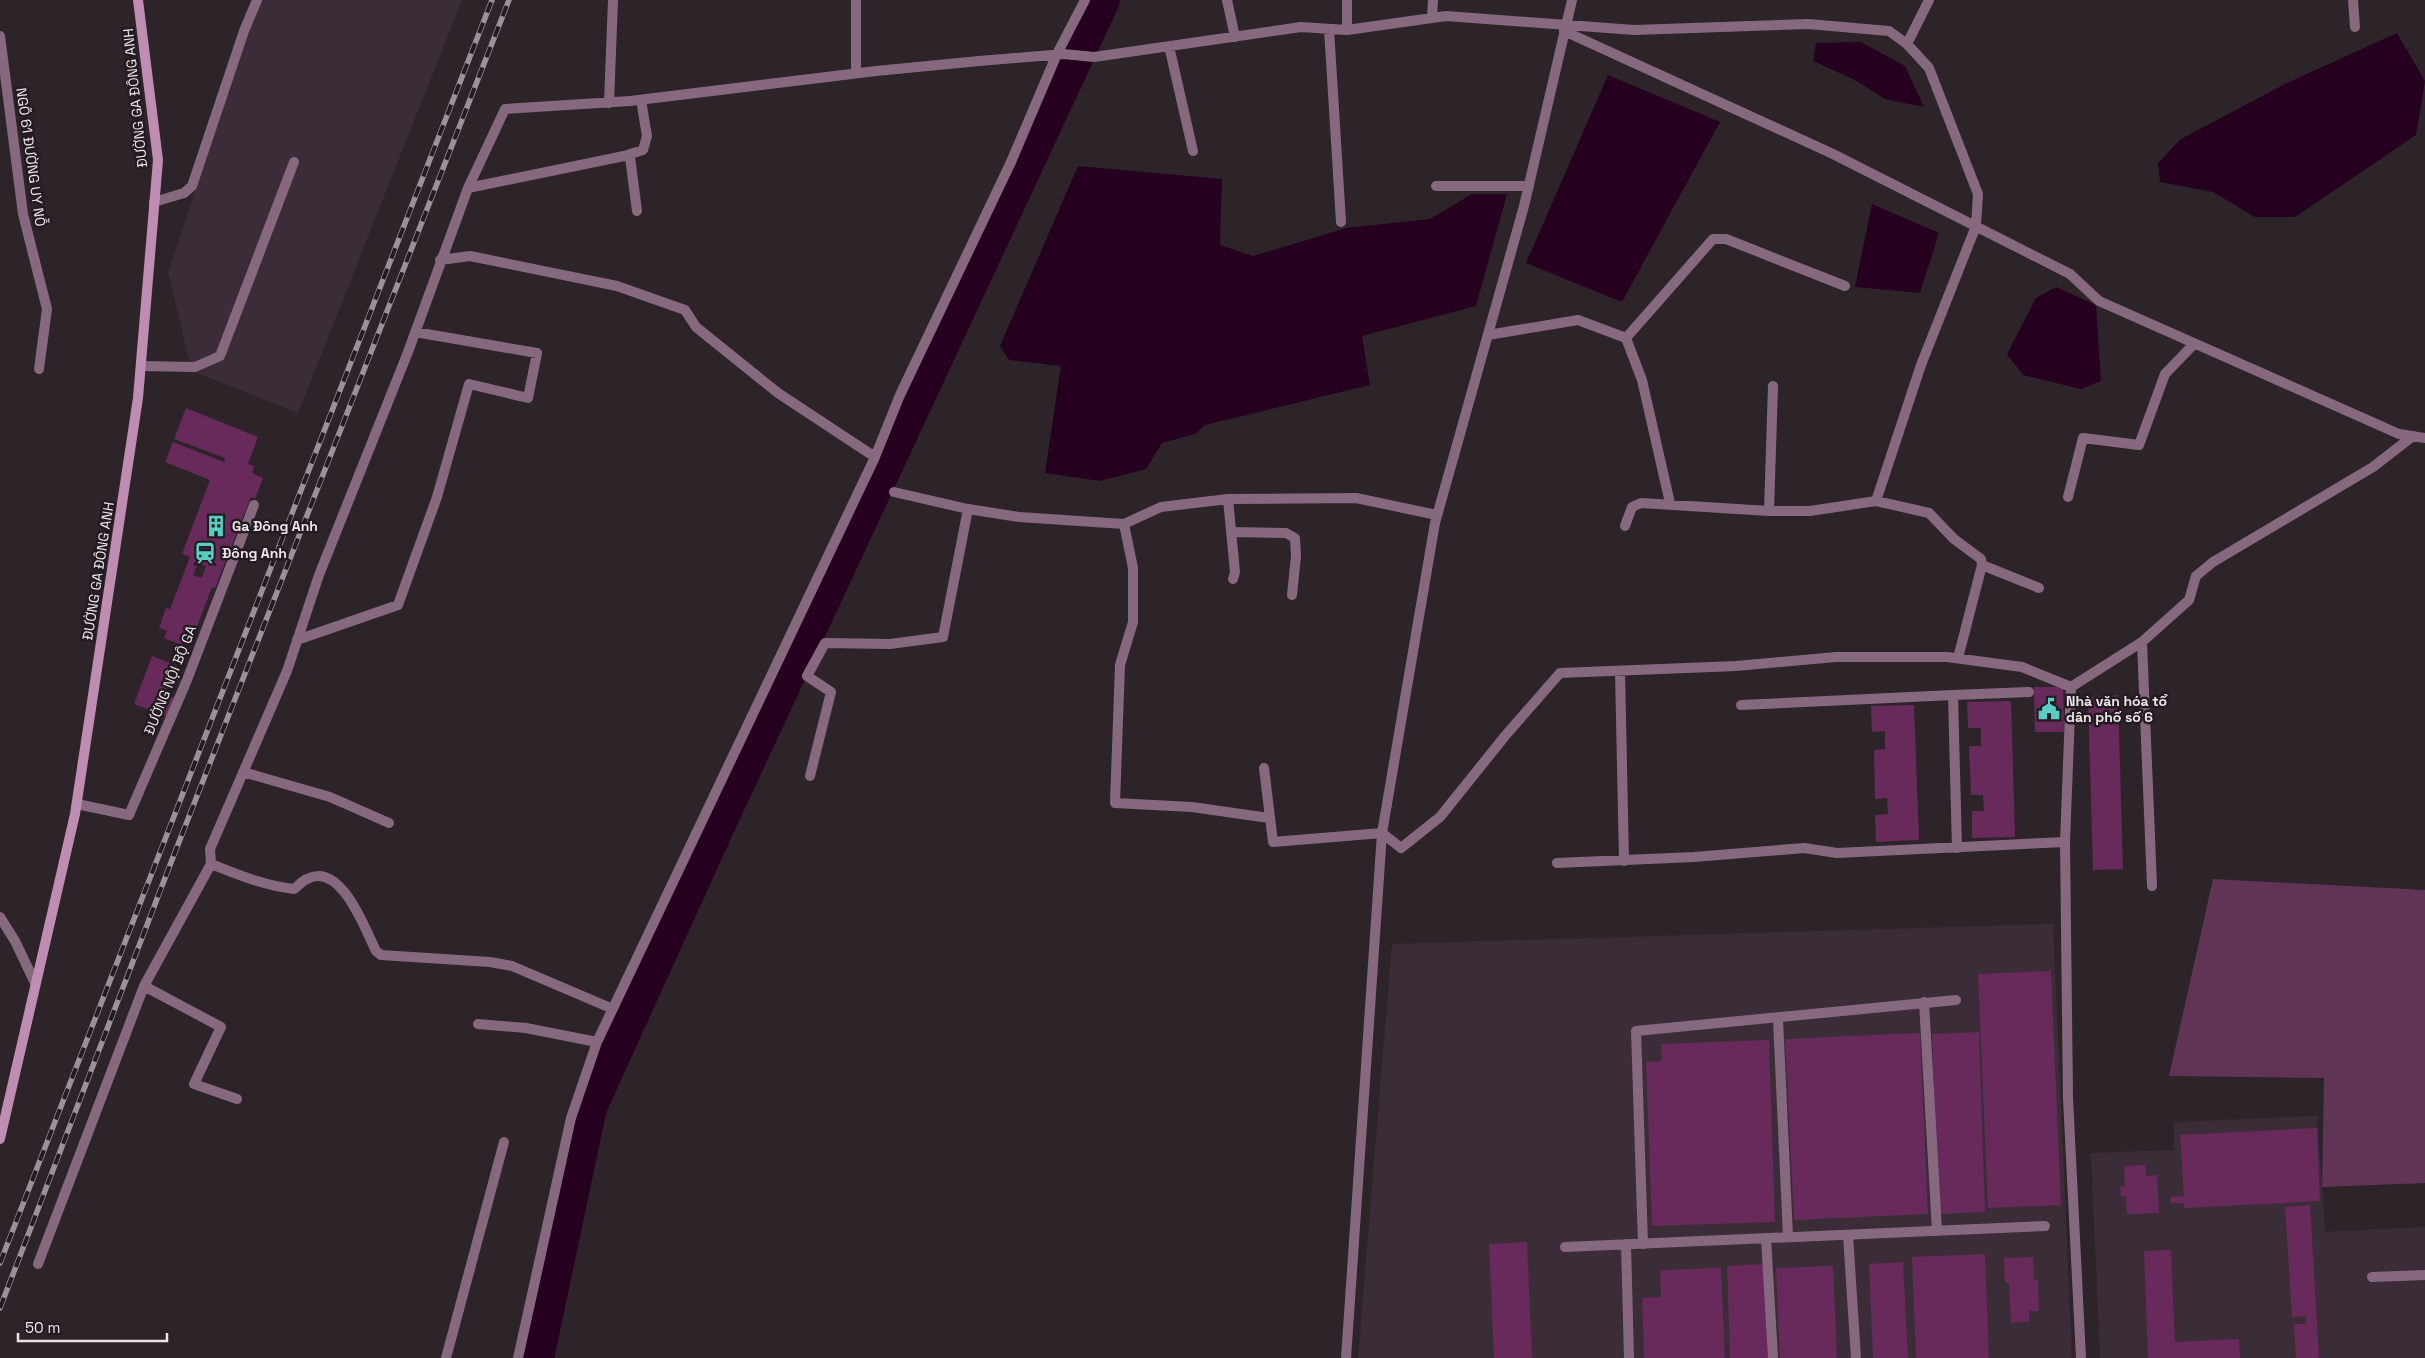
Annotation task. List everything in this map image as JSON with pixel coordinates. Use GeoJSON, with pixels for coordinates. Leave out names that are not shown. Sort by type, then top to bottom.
{"type":"FeatureCollection","features":[{"type":"Feature","properties":{"kind":"street","name":"ĐƯỜNG GA ĐÔNG ANH"},"geometry":{"type":"LineString","coordinates":[[0,1139],[77,804],[138,398],[158,160],[138,0]]}},
{"type":"Feature","properties":{"kind":"street"},"geometry":{"type":"LineString","coordinates":[[154,202],[184,193],[192,186],[244,31],[257,0]]}},
{"type":"Feature","properties":{"kind":"street"},"geometry":{"type":"LineString","coordinates":[[609,103],[614,0]]}},
{"type":"Feature","properties":{"kind":"street"},"geometry":{"type":"LineString","coordinates":[[856,0],[856,73]]}},
{"type":"Feature","properties":{"kind":"street"},"geometry":{"type":"LineString","coordinates":[[518,1358],[571,1118],[597,1042],[875,457],[900,395],[1011,162],[1085,0]]}},
{"type":"Feature","properties":{"kind":"street"},"geometry":{"type":"LineString","coordinates":[[1227,0],[1235,37]]}},
{"type":"Feature","properties":{"kind":"street"},"geometry":{"type":"LineString","coordinates":[[1347,0],[1347,30]]}},
{"type":"Feature","properties":{"kind":"street"},"geometry":{"type":"LineString","coordinates":[[1432,18],[1433,0]]}},
{"type":"Feature","properties":{"kind":"street"},"geometry":{"type":"LineString","coordinates":[[1346,1358],[1382,833],[1437,515],[1529,186],[1572,0]]}},
{"type":"Feature","properties":{"kind":"street"},"geometry":{"type":"LineString","coordinates":[[1907,44],[1930,0]]}},
{"type":"Feature","properties":{"kind":"street"},"geometry":{"type":"LineString","coordinates":[[2353,0],[2355,27]]}},
{"type":"Feature","properties":{"kind":"street"},"geometry":{"type":"LineString","coordinates":[[38,1264],[144,986],[212,864],[210,849],[287,671],[319,575],[415,332],[440,260],[468,188],[505,109],[642,100],[856,73],[1060,54],[1094,57],[1301,27],[1347,30],[1446,16],[1565,28],[1634,30],[1808,24],[1889,31],[1907,44],[1929,68],[1978,194],[1976,226],[1921,365],[1876,501]]}},
{"type":"Feature","properties":{"kind":"street"},"geometry":{"type":"LineString","coordinates":[[1565,28],[1833,154],[2070,274],[2099,301],[2399,434],[2425,438]]}},
{"type":"Feature","properties":{"kind":"street"},"geometry":{"type":"LineString","coordinates":[[1329,29],[1341,222]]}},
{"type":"Feature","properties":{"kind":"street","name":"NGÕ 61 ĐƯỜNG UY NỖ"},"geometry":{"type":"LineString","coordinates":[[0,36],[23,214],[46,309],[39,369]]}},
{"type":"Feature","properties":{"kind":"street"},"geometry":{"type":"LineString","coordinates":[[1168,46],[1193,150]]}},
{"type":"Feature","properties":{"kind":"street"},"geometry":{"type":"LineString","coordinates":[[468,188],[624,156],[643,150],[647,136],[642,100]]}},
{"type":"Feature","properties":{"kind":"street"},"geometry":{"type":"LineString","coordinates":[[624,156],[630,157],[637,211]]}},
{"type":"Feature","properties":{"kind":"street"},"geometry":{"type":"LineString","coordinates":[[141,366],[195,367],[220,356],[294,162]]}},
{"type":"Feature","properties":{"kind":"street"},"geometry":{"type":"LineString","coordinates":[[1436,186],[1529,186]]}},
{"type":"Feature","properties":{"kind":"street"},"geometry":{"type":"LineString","coordinates":[[1626,338],[1713,239],[1726,239],[1845,286]]}},
{"type":"Feature","properties":{"kind":"street"},"geometry":{"type":"LineString","coordinates":[[440,260],[470,256],[616,286],[684,310],[696,327],[778,392],[875,457]]}},
{"type":"Feature","properties":{"kind":"street"},"geometry":{"type":"LineString","coordinates":[[1488,335],[1578,320],[1626,338],[1642,380],[1670,503]]}},
{"type":"Feature","properties":{"kind":"street"},"geometry":{"type":"LineString","coordinates":[[297,640],[398,605],[437,497],[469,384],[528,398],[537,353],[415,332]]}},
{"type":"Feature","properties":{"kind":"street"},"geometry":{"type":"LineString","coordinates":[[2068,497],[2083,438],[2139,445],[2166,374],[2194,344]]}},
{"type":"Feature","properties":{"kind":"street"},"geometry":{"type":"LineString","coordinates":[[1769,511],[1773,386]]}},
{"type":"Feature","properties":{"kind":"street"},"geometry":{"type":"LineString","coordinates":[[2071,687],[2142,642],[2189,600],[2196,576],[2213,562],[2372,467],[2413,436]]}},
{"type":"Feature","properties":{"kind":"street"},"geometry":{"type":"LineString","coordinates":[[894,492],[968,509],[1019,517],[1124,524],[1161,507],[1228,499],[1356,498],[1437,515]]}},
{"type":"Feature","properties":{"kind":"street"},"geometry":{"type":"LineString","coordinates":[[1228,499],[1235,572],[1233,579]]}},
{"type":"Feature","properties":{"kind":"street"},"geometry":{"type":"LineString","coordinates":[[1625,526],[1632,508],[1641,503],[1670,503],[1769,511],[1810,511],[1876,501],[1929,513],[1954,539],[1981,559],[1982,565],[1958,658]]}},
{"type":"Feature","properties":{"kind":"street","name":"ĐƯỜNG NỘI BỘ GA"},"geometry":{"type":"LineString","coordinates":[[77,804],[129,815],[187,680],[254,505]]}},
{"type":"Feature","properties":{"kind":"street"},"geometry":{"type":"LineString","coordinates":[[810,776],[831,692],[807,676],[825,643],[890,644],[943,637],[968,509]]}},
{"type":"Feature","properties":{"kind":"street"},"geometry":{"type":"LineString","coordinates":[[1124,524],[1133,568],[1134,622],[1120,665],[1115,803],[1192,807],[1269,818]]}},
{"type":"Feature","properties":{"kind":"street"},"geometry":{"type":"LineString","coordinates":[[1231,532],[1286,533],[1294,538],[1296,556],[1292,595]]}},
{"type":"Feature","properties":{"kind":"street"},"geometry":{"type":"LineString","coordinates":[[1982,565],[2039,588]]}},
{"type":"Feature","properties":{"kind":"street"},"geometry":{"type":"LineString","coordinates":[[2142,642],[2152,886]]}},
{"type":"Feature","properties":{"kind":"street"},"geometry":{"type":"LineString","coordinates":[[1264,768],[1273,842],[1382,833],[1401,848],[1440,817],[1505,736],[1560,673],[1736,666],[1836,657],[1958,658],[2022,667],[2071,687]]}},
{"type":"Feature","properties":{"kind":"street"},"geometry":{"type":"LineString","coordinates":[[1620,671],[1624,860]]}},
{"type":"Feature","properties":{"kind":"street"},"geometry":{"type":"LineString","coordinates":[[2071,687],[2064,842],[2068,1098],[2081,1358]]}},
{"type":"Feature","properties":{"kind":"street"},"geometry":{"type":"LineString","coordinates":[[1741,705],[2029,692]]}},
{"type":"Feature","properties":{"kind":"street"},"geometry":{"type":"LineString","coordinates":[[1953,695],[1957,848]]}},
{"type":"Feature","properties":{"kind":"street"},"geometry":{"type":"LineString","coordinates":[[243,772],[330,797],[389,823]]}},
{"type":"Feature","properties":{"kind":"street"},"geometry":{"type":"LineString","coordinates":[[1557,863],[1804,848],[1837,853],[2064,842]]}},
{"type":"Feature","properties":{"kind":"street"},"geometry":{"type":"LineString","coordinates":[[212,864],[250,880],[294,889],[307,878],[321,877],[337,882],[352,902],[376,951],[381,954],[490,962],[512,966],[613,1009]]}},
{"type":"Feature","properties":{"kind":"street"},"geometry":{"type":"LineString","coordinates":[[0,917],[15,941],[35,983]]}},
{"type":"Feature","properties":{"kind":"street"},"geometry":{"type":"LineString","coordinates":[[144,986],[221,1027],[194,1084],[236,1099]]}},
{"type":"Feature","properties":{"kind":"street"},"geometry":{"type":"LineString","coordinates":[[1643,1244],[1636,1031],[1778,1019],[1956,1000]]}},
{"type":"Feature","properties":{"kind":"street"},"geometry":{"type":"LineString","coordinates":[[1924,1002],[1937,1231]]}},
{"type":"Feature","properties":{"kind":"street"},"geometry":{"type":"LineString","coordinates":[[1778,1019],[1788,1237]]}},
{"type":"Feature","properties":{"kind":"street"},"geometry":{"type":"LineString","coordinates":[[478,1024],[526,1028],[597,1042]]}},
{"type":"Feature","properties":{"kind":"street"},"geometry":{"type":"LineString","coordinates":[[446,1358],[504,1142]]}},
{"type":"Feature","properties":{"kind":"street"},"geometry":{"type":"LineString","coordinates":[[1565,1247],[2045,1226]]}},
{"type":"Feature","properties":{"kind":"street"},"geometry":{"type":"LineString","coordinates":[[1848,1235],[1856,1358]]}},
{"type":"Feature","properties":{"kind":"street"},"geometry":{"type":"LineString","coordinates":[[1766,1238],[1773,1358]]}},
{"type":"Feature","properties":{"kind":"street"},"geometry":{"type":"LineString","coordinates":[[1626,1244],[1629,1358]]}},
{"type":"Feature","properties":{"kind":"street"},"geometry":{"type":"LineString","coordinates":[[2372,1277],[2425,1275]]}},
{"type":"Feature","properties":{"kind":"shaded area"},"geometry":{"type":"Polygon","coordinates":[[[259,0],[462,0],[298,413],[192,371],[168,272],[259,0]]]}},
{"type":"Feature","properties":{"kind":"shaded area"},"geometry":{"type":"Polygon","coordinates":[[[2397,33],[2425,81],[2416,135],[2295,217],[2255,217],[2213,192],[2160,182],[2158,163],[2181,139],[2285,84],[2397,33]]]}},
{"type":"Feature","properties":{"kind":"shaded area"},"geometry":{"type":"Polygon","coordinates":[[[1861,42],[1905,66],[1924,107],[1885,99],[1853,79],[1813,61],[1816,43],[1861,42]]]}},
{"type":"Feature","properties":{"kind":"shaded area"},"geometry":{"type":"Polygon","coordinates":[[[1608,75],[1720,122],[1622,302],[1526,263],[1608,75]]]}},
{"type":"Feature","properties":{"kind":"shaded area"},"geometry":{"type":"Polygon","coordinates":[[[1078,166],[1222,179],[1220,245],[1253,256],[1346,228],[1430,219],[1472,194],[1507,194],[1476,306],[1362,336],[1370,385],[1205,425],[1195,434],[1162,443],[1146,469],[1100,481],[1045,473],[1061,366],[1009,360],[1000,346],[1078,166]]]}},
{"type":"Feature","properties":{"kind":"shaded area"},"geometry":{"type":"Polygon","coordinates":[[[1872,204],[1939,233],[1920,293],[1855,287],[1872,204]]]}},
{"type":"Feature","properties":{"kind":"shaded area"},"geometry":{"type":"Polygon","coordinates":[[[2056,287],[2096,305],[2101,381],[2081,389],[2023,375],[2007,354],[2036,298],[2056,287]]]}},
{"type":"Feature","properties":{"kind":"shaded area"},"geometry":{"type":"Polygon","coordinates":[[[2213,879],[2425,890],[2425,1183],[2322,1187],[2324,1078],[2169,1076],[2213,879]]]}},
{"type":"Feature","properties":{"kind":"shaded area"},"geometry":{"type":"Polygon","coordinates":[[[2053,924],[2072,1358],[1358,1358],[1392,944],[2053,924]]]}},
{"type":"Feature","properties":{"kind":"shaded area"},"geometry":{"type":"Polygon","coordinates":[[[2317,1116],[2325,1232],[2425,1227],[2425,1358],[2100,1358],[2091,1153],[2174,1150],[2174,1122],[2317,1116]]]}},
{"type":"Feature","properties":{"kind":"building","name":"Ga Đông Anh"},"geometry":{"type":"Polygon","coordinates":[[[186,408],[258,437],[248,464],[254,466],[252,473],[263,478],[255,499],[251,497],[215,588],[212,587],[192,640],[187,638],[184,646],[164,638],[167,631],[159,628],[166,608],[170,609],[190,557],[182,554],[210,480],[165,462],[173,442],[224,462],[225,458],[174,439],[186,408]],[[198,563],[193,575],[202,578],[206,566],[198,563]]]}},
{"type":"Feature","properties":{"kind":"building"},"geometry":{"type":"Polygon","coordinates":[[[152,656],[177,666],[165,694],[175,698],[168,717],[134,704],[152,656]]]}},
{"type":"Feature","properties":{"kind":"building","name":"Nhà văn hóa tổ dân phố số 6"},"geometry":{"type":"Polygon","coordinates":[[[2034,687],[2063,687],[2064,732],[2035,732],[2034,687]]]}},
{"type":"Feature","properties":{"kind":"building"},"geometry":{"type":"Polygon","coordinates":[[[2118,695],[2123,869],[2093,870],[2088,697],[2118,695]]]}},
{"type":"Feature","properties":{"kind":"building"},"geometry":{"type":"Polygon","coordinates":[[[2011,701],[2015,837],[1972,838],[1972,811],[1984,811],[1983,795],[1971,795],[1969,746],[1981,746],[1981,728],[1968,728],[1967,702],[2011,701]]]}},
{"type":"Feature","properties":{"kind":"building"},"geometry":{"type":"Polygon","coordinates":[[[1914,705],[1919,840],[1876,842],[1875,815],[1888,814],[1887,798],[1875,799],[1874,750],[1885,749],[1885,731],[1872,732],[1871,706],[1914,705]]]}},
{"type":"Feature","properties":{"kind":"building"},"geometry":{"type":"Polygon","coordinates":[[[2051,971],[2061,1205],[1988,1208],[1978,974],[2051,971]]]}},
{"type":"Feature","properties":{"kind":"building"},"geometry":{"type":"Polygon","coordinates":[[[1979,1032],[1985,1212],[1938,1214],[1932,1034],[1979,1032]]]}},
{"type":"Feature","properties":{"kind":"building"},"geometry":{"type":"Polygon","coordinates":[[[1920,1033],[1928,1214],[1794,1220],[1785,1039],[1920,1033]]]}},
{"type":"Feature","properties":{"kind":"building"},"geometry":{"type":"Polygon","coordinates":[[[1769,1040],[1775,1222],[1652,1226],[1646,1062],[1662,1061],[1661,1044],[1769,1040]]]}},
{"type":"Feature","properties":{"kind":"building"},"geometry":{"type":"Polygon","coordinates":[[[2317,1128],[2320,1201],[2184,1208],[2184,1203],[2171,1203],[2171,1197],[2184,1196],[2180,1135],[2317,1128]]]}},
{"type":"Feature","properties":{"kind":"building"},"geometry":{"type":"Polygon","coordinates":[[[2145,1165],[2146,1176],[2157,1175],[2159,1213],[2127,1214],[2126,1196],[2121,1197],[2120,1187],[2125,1187],[2124,1166],[2145,1165]]]}},
{"type":"Feature","properties":{"kind":"building"},"geometry":{"type":"Polygon","coordinates":[[[2310,1205],[2319,1358],[2296,1358],[2294,1324],[2306,1324],[2306,1316],[2292,1317],[2285,1207],[2310,1205]]]}},
{"type":"Feature","properties":{"kind":"building"},"geometry":{"type":"Polygon","coordinates":[[[1527,1242],[1532,1358],[1494,1358],[1489,1244],[1527,1242]]]}},
{"type":"Feature","properties":{"kind":"building"},"geometry":{"type":"Polygon","coordinates":[[[2171,1250],[2175,1342],[2239,1339],[2240,1358],[2148,1358],[2144,1251],[2171,1250]]]}},
{"type":"Feature","properties":{"kind":"building"},"geometry":{"type":"Polygon","coordinates":[[[1985,1254],[1989,1358],[1916,1358],[1912,1257],[1985,1254]]]}},
{"type":"Feature","properties":{"kind":"building"},"geometry":{"type":"Polygon","coordinates":[[[2033,1257],[2034,1280],[2038,1280],[2039,1311],[2029,1311],[2029,1322],[2011,1323],[2009,1283],[2005,1283],[2004,1258],[2033,1257]]]}},
{"type":"Feature","properties":{"kind":"building"},"geometry":{"type":"Polygon","coordinates":[[[1903,1262],[1908,1358],[1873,1358],[1869,1264],[1903,1262]]]}},
{"type":"Feature","properties":{"kind":"building"},"geometry":{"type":"Polygon","coordinates":[[[1765,1264],[1768,1358],[1730,1358],[1727,1266],[1765,1264]]]}},
{"type":"Feature","properties":{"kind":"building"},"geometry":{"type":"Polygon","coordinates":[[[1833,1266],[1837,1358],[1780,1358],[1776,1268],[1833,1266]]]}},
{"type":"Feature","properties":{"kind":"building"},"geometry":{"type":"Polygon","coordinates":[[[1721,1268],[1725,1358],[1644,1358],[1642,1298],[1661,1297],[1660,1270],[1721,1268]]]}},
{"type":"Feature","properties":{"kind":"waterway"},"geometry":{"type":"LineString","coordinates":[[536,1358],[589,1107],[715,830],[1102,0]]}},
{"type":"Feature","properties":{"kind":"railway"},"geometry":{"type":"LineString","coordinates":[[0,1263],[492,0]]}},
{"type":"Feature","properties":{"kind":"railway"},"geometry":{"type":"LineString","coordinates":[[0,1308],[170,865],[509,0]]}},
{"type":"Feature","properties":{"kind":"place","name":"Ga Đông Anh"},"geometry":{"type":"Point","coordinates":[216,526]}},
{"type":"Feature","properties":{"kind":"place","name":"Đông Anh"},"geometry":{"type":"Point","coordinates":[205,553]}},
{"type":"Feature","properties":{"kind":"place","name":"Nhà văn hóa tổ dân phố số 6"},"geometry":{"type":"Point","coordinates":[2049,709]}}]}
